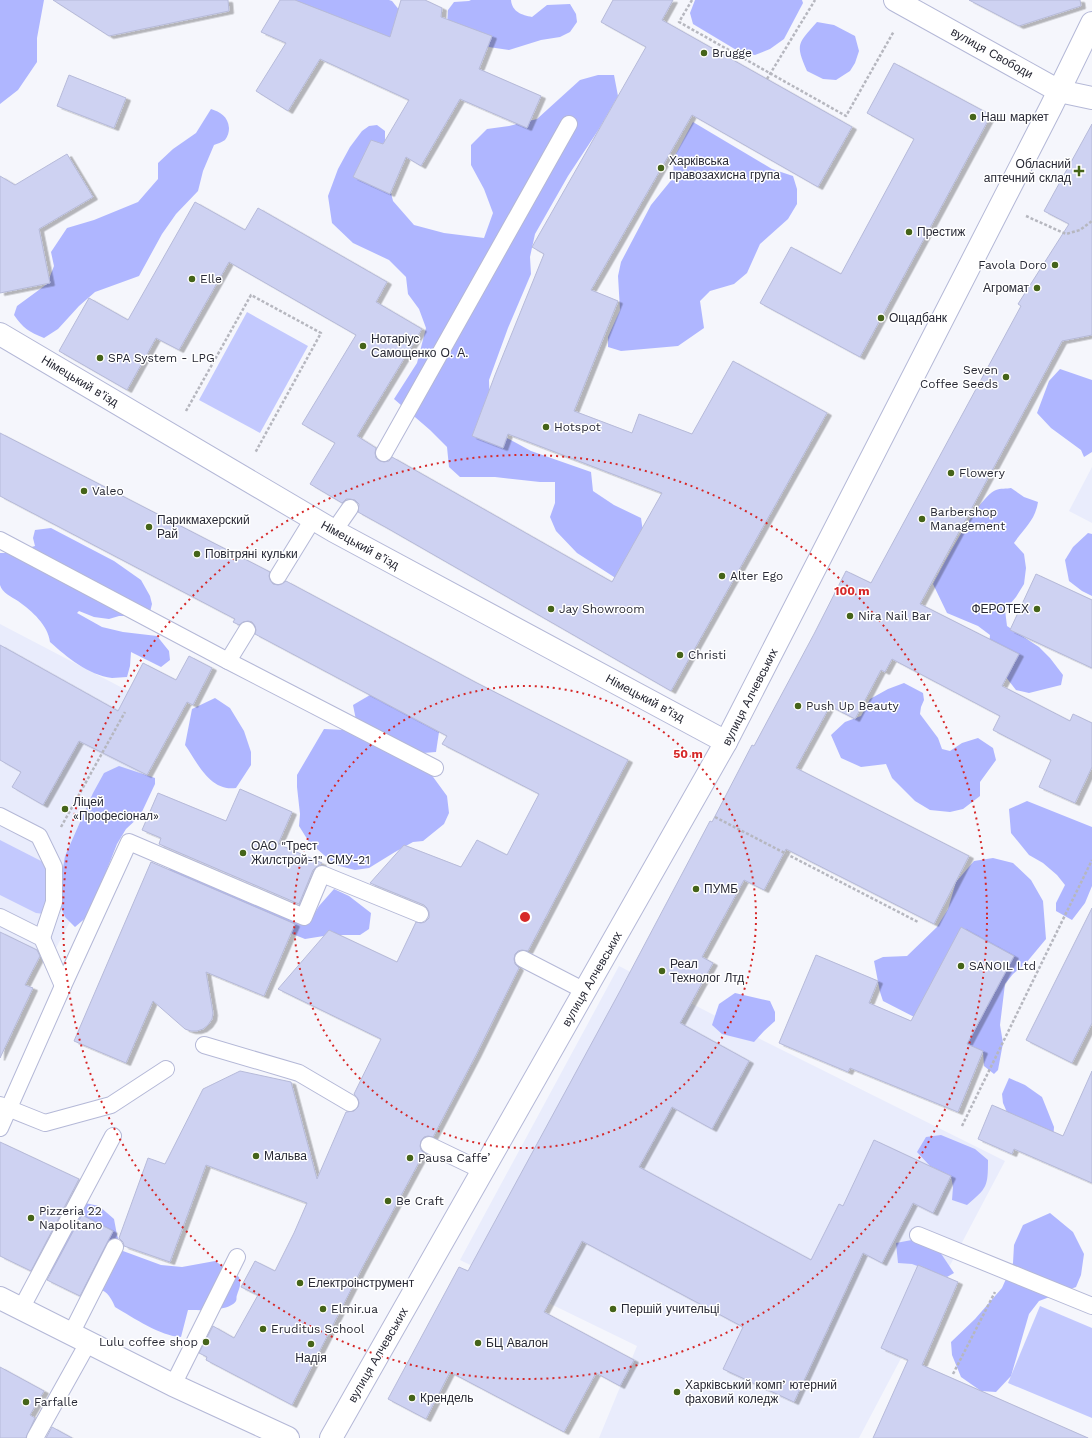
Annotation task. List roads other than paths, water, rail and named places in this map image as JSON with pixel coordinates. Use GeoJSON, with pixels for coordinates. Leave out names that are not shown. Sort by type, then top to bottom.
{"type":"FeatureCollection","features":[{"type":"Feature","properties":{"kind":"street","name":"вулиця Свободи"},"geometry":{"type":"LineString","coordinates":[[895,0],[1059,91],[1092,98]]}},
{"type":"Feature","properties":{"kind":"street","name":"вулиця Алчевських"},"geometry":{"type":"LineString","coordinates":[[331,1438],[726,742],[1059,91],[1092,23]]}},
{"type":"Feature","properties":{"kind":"street","name":"Німецький в’їзд"},"geometry":{"type":"LineString","coordinates":[[0,334],[334,531],[726,742]]}},
{"type":"Feature","properties":{"kind":"street"},"geometry":{"type":"LineString","coordinates":[[0,1298],[173,1385],[288,1438]]}},
{"type":"Feature","properties":{"kind":"lane"},"geometry":{"type":"LineString","coordinates":[[384,453],[569,124]]}},
{"type":"Feature","properties":{"kind":"lane"},"geometry":{"type":"LineString","coordinates":[[334,531],[350,508]]}},
{"type":"Feature","properties":{"kind":"lane"},"geometry":{"type":"LineString","coordinates":[[278,576],[313,519]]}},
{"type":"Feature","properties":{"kind":"lane"},"geometry":{"type":"LineString","coordinates":[[0,540],[228,661],[435,768]]}},
{"type":"Feature","properties":{"kind":"lane"},"geometry":{"type":"LineString","coordinates":[[228,661],[248,630]]}},
{"type":"Feature","properties":{"kind":"lane"},"geometry":{"type":"LineString","coordinates":[[0,816],[39,836],[54,867],[54,902],[42,938]]}},
{"type":"Feature","properties":{"kind":"lane"},"geometry":{"type":"LineString","coordinates":[[0,1128],[4,1108],[63,986],[129,842],[304,916],[322,874],[420,914]]}},
{"type":"Feature","properties":{"kind":"lane"},"geometry":{"type":"LineString","coordinates":[[0,917],[42,938],[63,986]]}},
{"type":"Feature","properties":{"kind":"lane"},"geometry":{"type":"LineString","coordinates":[[523,959],[585,991]]}},
{"type":"Feature","properties":{"kind":"lane"},"geometry":{"type":"LineString","coordinates":[[204,1045],[299,1073],[350,1103]]}},
{"type":"Feature","properties":{"kind":"lane"},"geometry":{"type":"LineString","coordinates":[[4,1108],[45,1123],[111,1105],[166,1068]]}},
{"type":"Feature","properties":{"kind":"lane"},"geometry":{"type":"LineString","coordinates":[[21,1309],[113,1136]]}},
{"type":"Feature","properties":{"kind":"lane"},"geometry":{"type":"LineString","coordinates":[[429,1145],[483,1171]]}},
{"type":"Feature","properties":{"kind":"lane"},"geometry":{"type":"LineString","coordinates":[[918,1235],[1092,1306]]}},
{"type":"Feature","properties":{"kind":"lane"},"geometry":{"type":"LineString","coordinates":[[35,1438],[79,1339],[115,1247]]}},
{"type":"Feature","properties":{"kind":"lane"},"geometry":{"type":"LineString","coordinates":[[173,1385],[238,1258]]}},
{"type":"Feature","properties":{"kind":"place","name":"Brugge"},"geometry":{"type":"Point","coordinates":[704,53]}},
{"type":"Feature","properties":{"kind":"place","name":"Наш маркет"},"geometry":{"type":"Point","coordinates":[973,117]}},
{"type":"Feature","properties":{"kind":"place","name":"Харківська правозахисна група"},"geometry":{"type":"Point","coordinates":[661,168]}},
{"type":"Feature","properties":{"kind":"place","name":"Обласний аптечний склад"},"geometry":{"type":"Point","coordinates":[1079,171]}},
{"type":"Feature","properties":{"kind":"place","name":"Престиж"},"geometry":{"type":"Point","coordinates":[909,232]}},
{"type":"Feature","properties":{"kind":"place","name":"Favola Doro"},"geometry":{"type":"Point","coordinates":[1055,265]}},
{"type":"Feature","properties":{"kind":"place","name":"Elle"},"geometry":{"type":"Point","coordinates":[192,279]}},
{"type":"Feature","properties":{"kind":"place","name":"Агромат"},"geometry":{"type":"Point","coordinates":[1037,288]}},
{"type":"Feature","properties":{"kind":"place","name":"Ощадбанк"},"geometry":{"type":"Point","coordinates":[881,318]}},
{"type":"Feature","properties":{"kind":"place","name":"Нотаріус Самощенко О. А."},"geometry":{"type":"Point","coordinates":[363,346]}},
{"type":"Feature","properties":{"kind":"place","name":"SPA System - LPG"},"geometry":{"type":"Point","coordinates":[100,358]}},
{"type":"Feature","properties":{"kind":"place","name":"Seven Coffee Seeds"},"geometry":{"type":"Point","coordinates":[1006,377]}},
{"type":"Feature","properties":{"kind":"place","name":"Hotspot"},"geometry":{"type":"Point","coordinates":[546,427]}},
{"type":"Feature","properties":{"kind":"place","name":"Flowery"},"geometry":{"type":"Point","coordinates":[951,473]}},
{"type":"Feature","properties":{"kind":"place","name":"Valeo"},"geometry":{"type":"Point","coordinates":[84,491]}},
{"type":"Feature","properties":{"kind":"place","name":"Barbershop Management"},"geometry":{"type":"Point","coordinates":[922,519]}},
{"type":"Feature","properties":{"kind":"place","name":"Парикмахерский Рай"},"geometry":{"type":"Point","coordinates":[149,527]}},
{"type":"Feature","properties":{"kind":"place","name":"Повітряні кульки"},"geometry":{"type":"Point","coordinates":[197,554]}},
{"type":"Feature","properties":{"kind":"place","name":"Alter Ego"},"geometry":{"type":"Point","coordinates":[722,576]}},
{"type":"Feature","properties":{"kind":"place","name":"Jay Showroom"},"geometry":{"type":"Point","coordinates":[551,609]}},
{"type":"Feature","properties":{"kind":"place","name":"ФЕРОТЕХ"},"geometry":{"type":"Point","coordinates":[1037,609]}},
{"type":"Feature","properties":{"kind":"place","name":"Nira Nail Bar"},"geometry":{"type":"Point","coordinates":[850,616]}},
{"type":"Feature","properties":{"kind":"place","name":"Christi"},"geometry":{"type":"Point","coordinates":[680,655]}},
{"type":"Feature","properties":{"kind":"place","name":"Push Up Beauty"},"geometry":{"type":"Point","coordinates":[798,706]}},
{"type":"Feature","properties":{"kind":"place","name":"Ліцей «Професіонал»"},"geometry":{"type":"Point","coordinates":[65,809]}},
{"type":"Feature","properties":{"kind":"place","name":"ОАО \"Трест Жилстрой-1\" СМУ-21"},"geometry":{"type":"Point","coordinates":[243,853]}},
{"type":"Feature","properties":{"kind":"place","name":"ПУМБ"},"geometry":{"type":"Point","coordinates":[696,889]}},
{"type":"Feature","properties":{"kind":"place","name":"SANOIL Ltd"},"geometry":{"type":"Point","coordinates":[961,966]}},
{"type":"Feature","properties":{"kind":"place","name":"Реал Технолог Лтд"},"geometry":{"type":"Point","coordinates":[662,971]}},
{"type":"Feature","properties":{"kind":"place","name":"Мальва"},"geometry":{"type":"Point","coordinates":[256,1156]}},
{"type":"Feature","properties":{"kind":"place","name":"Pausa Caffe’"},"geometry":{"type":"Point","coordinates":[410,1158]}},
{"type":"Feature","properties":{"kind":"place","name":"Be Craft"},"geometry":{"type":"Point","coordinates":[388,1201]}},
{"type":"Feature","properties":{"kind":"place","name":"Pizzeria 22 Napolitano"},"geometry":{"type":"Point","coordinates":[31,1218]}},
{"type":"Feature","properties":{"kind":"place","name":"Електроінструмент"},"geometry":{"type":"Point","coordinates":[300,1283]}},
{"type":"Feature","properties":{"kind":"place","name":"Elmir.ua"},"geometry":{"type":"Point","coordinates":[323,1309]}},
{"type":"Feature","properties":{"kind":"place","name":"Першій учительці"},"geometry":{"type":"Point","coordinates":[613,1309]}},
{"type":"Feature","properties":{"kind":"place","name":"Eruditus School"},"geometry":{"type":"Point","coordinates":[263,1329]}},
{"type":"Feature","properties":{"kind":"place","name":"Lulu coffee shop"},"geometry":{"type":"Point","coordinates":[206,1342]}},
{"type":"Feature","properties":{"kind":"place","name":"БЦ Авалон"},"geometry":{"type":"Point","coordinates":[478,1343]}},
{"type":"Feature","properties":{"kind":"place","name":"Надія"},"geometry":{"type":"Point","coordinates":[311,1344]}},
{"type":"Feature","properties":{"kind":"place","name":"Харківський компʼютерний фаховий коледж"},"geometry":{"type":"Point","coordinates":[677,1392]}},
{"type":"Feature","properties":{"kind":"place","name":"Крендель"},"geometry":{"type":"Point","coordinates":[412,1398]}},
{"type":"Feature","properties":{"kind":"place","name":"Farfalle"},"geometry":{"type":"Point","coordinates":[26,1402]}}]}
